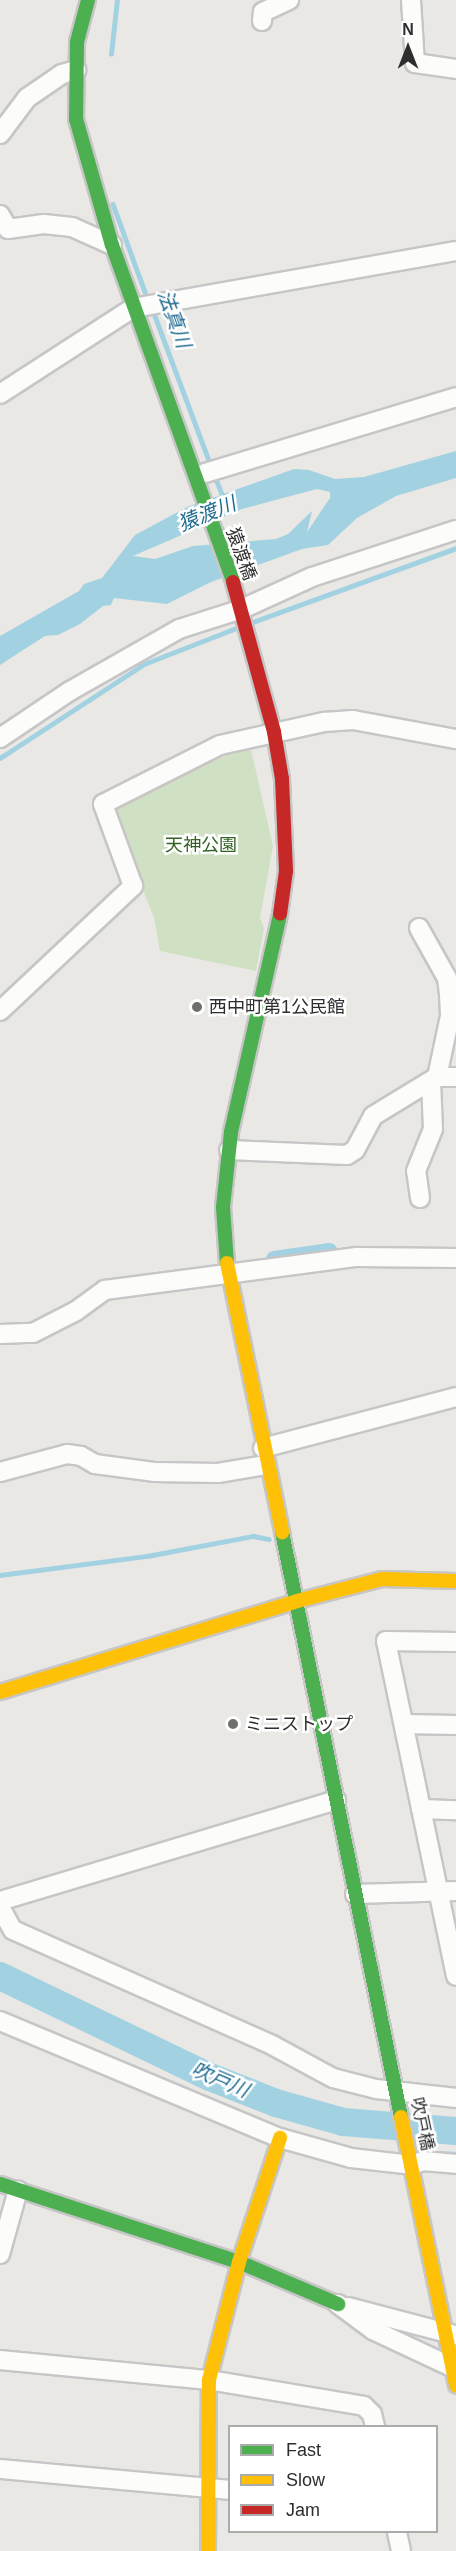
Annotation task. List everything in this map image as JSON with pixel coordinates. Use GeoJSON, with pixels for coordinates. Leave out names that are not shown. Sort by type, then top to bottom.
{"type":"FeatureCollection","features":[{"type":"Feature","properties":{"kind":"street","name":"猿渡橋"},"geometry":{"type":"LineString","coordinates":[[88,0],[77,42],[76,119],[112,245],[145,306],[206,472],[274,732],[286,809],[286,870],[229,1150],[223,1207],[228,1275]]}},
{"type":"Feature","properties":{"kind":"street"},"geometry":{"type":"LineString","coordinates":[[262,21],[263,12],[289,0]]}},
{"type":"Feature","properties":{"kind":"street"},"geometry":{"type":"LineString","coordinates":[[411,0],[415,63],[456,69]]}},
{"type":"Feature","properties":{"kind":"street"},"geometry":{"type":"LineString","coordinates":[[0,134],[27,99],[62,74],[76,70]]}},
{"type":"Feature","properties":{"kind":"street"},"geometry":{"type":"LineString","coordinates":[[0,215],[8,229],[44,224],[72,227],[112,245]]}},
{"type":"Feature","properties":{"kind":"street"},"geometry":{"type":"LineString","coordinates":[[0,394],[145,306],[456,251]]}},
{"type":"Feature","properties":{"kind":"street"},"geometry":{"type":"LineString","coordinates":[[206,472],[255,460],[456,397]]}},
{"type":"Feature","properties":{"kind":"street"},"geometry":{"type":"LineString","coordinates":[[0,738],[70,691],[179,629],[242,609],[312,577],[456,530]]}},
{"type":"Feature","properties":{"kind":"street"},"geometry":{"type":"LineString","coordinates":[[0,1011],[133,886],[103,804],[220,745],[274,732],[353,720],[456,739]]}},
{"type":"Feature","properties":{"kind":"street"},"geometry":{"type":"LineString","coordinates":[[419,928],[451,974],[450,1016],[434,1079],[433,1129],[416,1171],[420,1198]]}},
{"type":"Feature","properties":{"kind":"street"},"geometry":{"type":"LineString","coordinates":[[229,1150],[347,1155],[355,1150],[373,1116],[418,1086],[434,1079],[456,1077]]}},
{"type":"Feature","properties":{"kind":"street"},"geometry":{"type":"LineString","coordinates":[[0,1334],[33,1333],[76,1311],[105,1290],[357,1257],[456,1258]]}},
{"type":"Feature","properties":{"kind":"street","name":"吹戸橋"},"geometry":{"type":"LineString","coordinates":[[228,1275],[264,1457],[297,1601],[396,2092],[451,2334],[455,2374]]}},
{"type":"Feature","properties":{"kind":"street"},"geometry":{"type":"LineString","coordinates":[[0,1472],[67,1454],[81,1456],[95,1464],[155,1472],[218,1473],[456,1396]]}},
{"type":"Feature","properties":{"kind":"street"},"geometry":{"type":"LineString","coordinates":[[0,1692],[297,1601],[382,1580],[456,1581]]}},
{"type":"Feature","properties":{"kind":"street"},"geometry":{"type":"LineString","coordinates":[[456,1642],[386,1641],[421,1809],[435,1890],[456,1976]]}},
{"type":"Feature","properties":{"kind":"street"},"geometry":{"type":"LineString","coordinates":[[404,1724],[456,1725]]}},
{"type":"Feature","properties":{"kind":"street"},"geometry":{"type":"LineString","coordinates":[[0,1901],[336,1800]]}},
{"type":"Feature","properties":{"kind":"street"},"geometry":{"type":"LineString","coordinates":[[421,1809],[456,1810]]}},
{"type":"Feature","properties":{"kind":"street"},"geometry":{"type":"LineString","coordinates":[[355,1894],[456,1891]]}},
{"type":"Feature","properties":{"kind":"street"},"geometry":{"type":"LineString","coordinates":[[0,1907],[13,1930],[272,2045],[333,2078],[396,2092],[456,2098]]}},
{"type":"Feature","properties":{"kind":"street"},"geometry":{"type":"LineString","coordinates":[[0,2021],[280,2138],[351,2158],[412,2165],[423,2161],[456,2164]]}},
{"type":"Feature","properties":{"kind":"street"},"geometry":{"type":"LineString","coordinates":[[208,2551],[209,2380],[239,2262],[280,2138]]}},
{"type":"Feature","properties":{"kind":"street"},"geometry":{"type":"LineString","coordinates":[[0,2184],[239,2262],[338,2304],[451,2334]]}},
{"type":"Feature","properties":{"kind":"street"},"geometry":{"type":"LineString","coordinates":[[0,2254],[18,2190]]}},
{"type":"Feature","properties":{"kind":"street"},"geometry":{"type":"LineString","coordinates":[[338,2304],[373,2330],[455,2374]]}},
{"type":"Feature","properties":{"kind":"street"},"geometry":{"type":"LineString","coordinates":[[0,2360],[209,2380],[364,2406],[372,2414],[375,2425]]}},
{"type":"Feature","properties":{"kind":"street"},"geometry":{"type":"LineString","coordinates":[[0,2469],[207,2490],[228,2490]]}},
{"type":"Feature","properties":{"kind":"street"},"geometry":{"type":"LineString","coordinates":[[397,2533],[401,2551]]}},
{"type":"Feature","properties":{"kind":"green space","name":"天神公園"},"geometry":{"type":"Polygon","coordinates":[[[250,745],[273,846],[260,918],[264,928],[256,971],[160,951],[154,918],[111,806],[250,745]]]}},
{"type":"Feature","properties":{"kind":"water","name":"猿渡川"},"geometry":{"type":"Polygon","coordinates":[[[456,451],[456,478],[396,496],[357,518],[328,545],[302,549],[211,582],[167,604],[114,598],[111,605],[103,606],[80,624],[58,635],[45,636],[0,665],[0,636],[79,591],[84,584],[102,578],[135,535],[187,507],[294,469],[309,470],[335,479],[364,477],[456,451]],[[317,489],[242,509],[133,556],[155,559],[193,546],[276,539],[288,534],[312,511],[307,532],[330,498],[330,492],[317,489]]]}},
{"type":"Feature","properties":{"kind":"waterway","name":"法真川"},"geometry":{"type":"LineString","coordinates":[[111,54],[117,0]]}},
{"type":"Feature","properties":{"kind":"waterway","name":"法真川"},"geometry":{"type":"LineString","coordinates":[[113,204],[148,300]]}},
{"type":"Feature","properties":{"kind":"waterway","name":"法真川"},"geometry":{"type":"LineString","coordinates":[[152,308],[211,466]]}},
{"type":"Feature","properties":{"kind":"waterway","name":"法真川"},"geometry":{"type":"LineString","coordinates":[[214,474],[224,499]]}},
{"type":"Feature","properties":{"kind":"waterway"},"geometry":{"type":"LineString","coordinates":[[253,622],[456,548]]}},
{"type":"Feature","properties":{"kind":"waterway"},"geometry":{"type":"LineString","coordinates":[[0,758],[144,664],[239,627]]}},
{"type":"Feature","properties":{"kind":"waterway"},"geometry":{"type":"LineString","coordinates":[[274,1259],[329,1251]]}},
{"type":"Feature","properties":{"kind":"waterway"},"geometry":{"type":"LineString","coordinates":[[0,1575],[147,1556],[253,1536],[269,1539]]}},
{"type":"Feature","properties":{"kind":"waterway","name":"吹戸川"},"geometry":{"type":"LineString","coordinates":[[0,1976],[210,2077],[276,2103],[343,2122],[456,2131]]}},
{"type":"Feature","properties":{"kind":"waterway"},"geometry":{"type":"LineString","coordinates":[[431,2153],[456,2154]]}},
{"type":"Feature","properties":{"kind":"traffic: fast"},"geometry":{"type":"LineString","coordinates":[[88,0],[77,42],[76,119],[112,245],[233,582]]}},
{"type":"Feature","properties":{"kind":"traffic: fast"},"geometry":{"type":"LineString","coordinates":[[227,1263],[223,1207],[231,1132],[280,914]]}},
{"type":"Feature","properties":{"kind":"traffic: fast"},"geometry":{"type":"LineString","coordinates":[[282,1532],[401,2117]]}},
{"type":"Feature","properties":{"kind":"traffic: fast"},"geometry":{"type":"LineString","coordinates":[[0,2184],[239,2262],[338,2304]]}},
{"type":"Feature","properties":{"kind":"traffic: slow"},"geometry":{"type":"LineString","coordinates":[[227,1263],[282,1532]]}},
{"type":"Feature","properties":{"kind":"traffic: slow"},"geometry":{"type":"LineString","coordinates":[[0,1692],[297,1601],[382,1579],[456,1581]]}},
{"type":"Feature","properties":{"kind":"traffic: slow"},"geometry":{"type":"LineString","coordinates":[[401,2117],[456,2385]]}},
{"type":"Feature","properties":{"kind":"traffic: slow"},"geometry":{"type":"LineString","coordinates":[[208,2551],[209,2380],[239,2262],[280,2138]]}},
{"type":"Feature","properties":{"kind":"traffic: jam"},"geometry":{"type":"LineString","coordinates":[[233,582],[274,732],[282,779],[286,871],[280,914]]}},
{"type":"Feature","properties":{"kind":"place","name":"西中町第1公民館"},"geometry":{"type":"Point","coordinates":[197,1007]}},
{"type":"Feature","properties":{"kind":"place","name":"ミニストップ"},"geometry":{"type":"Point","coordinates":[233,1724]}}]}
